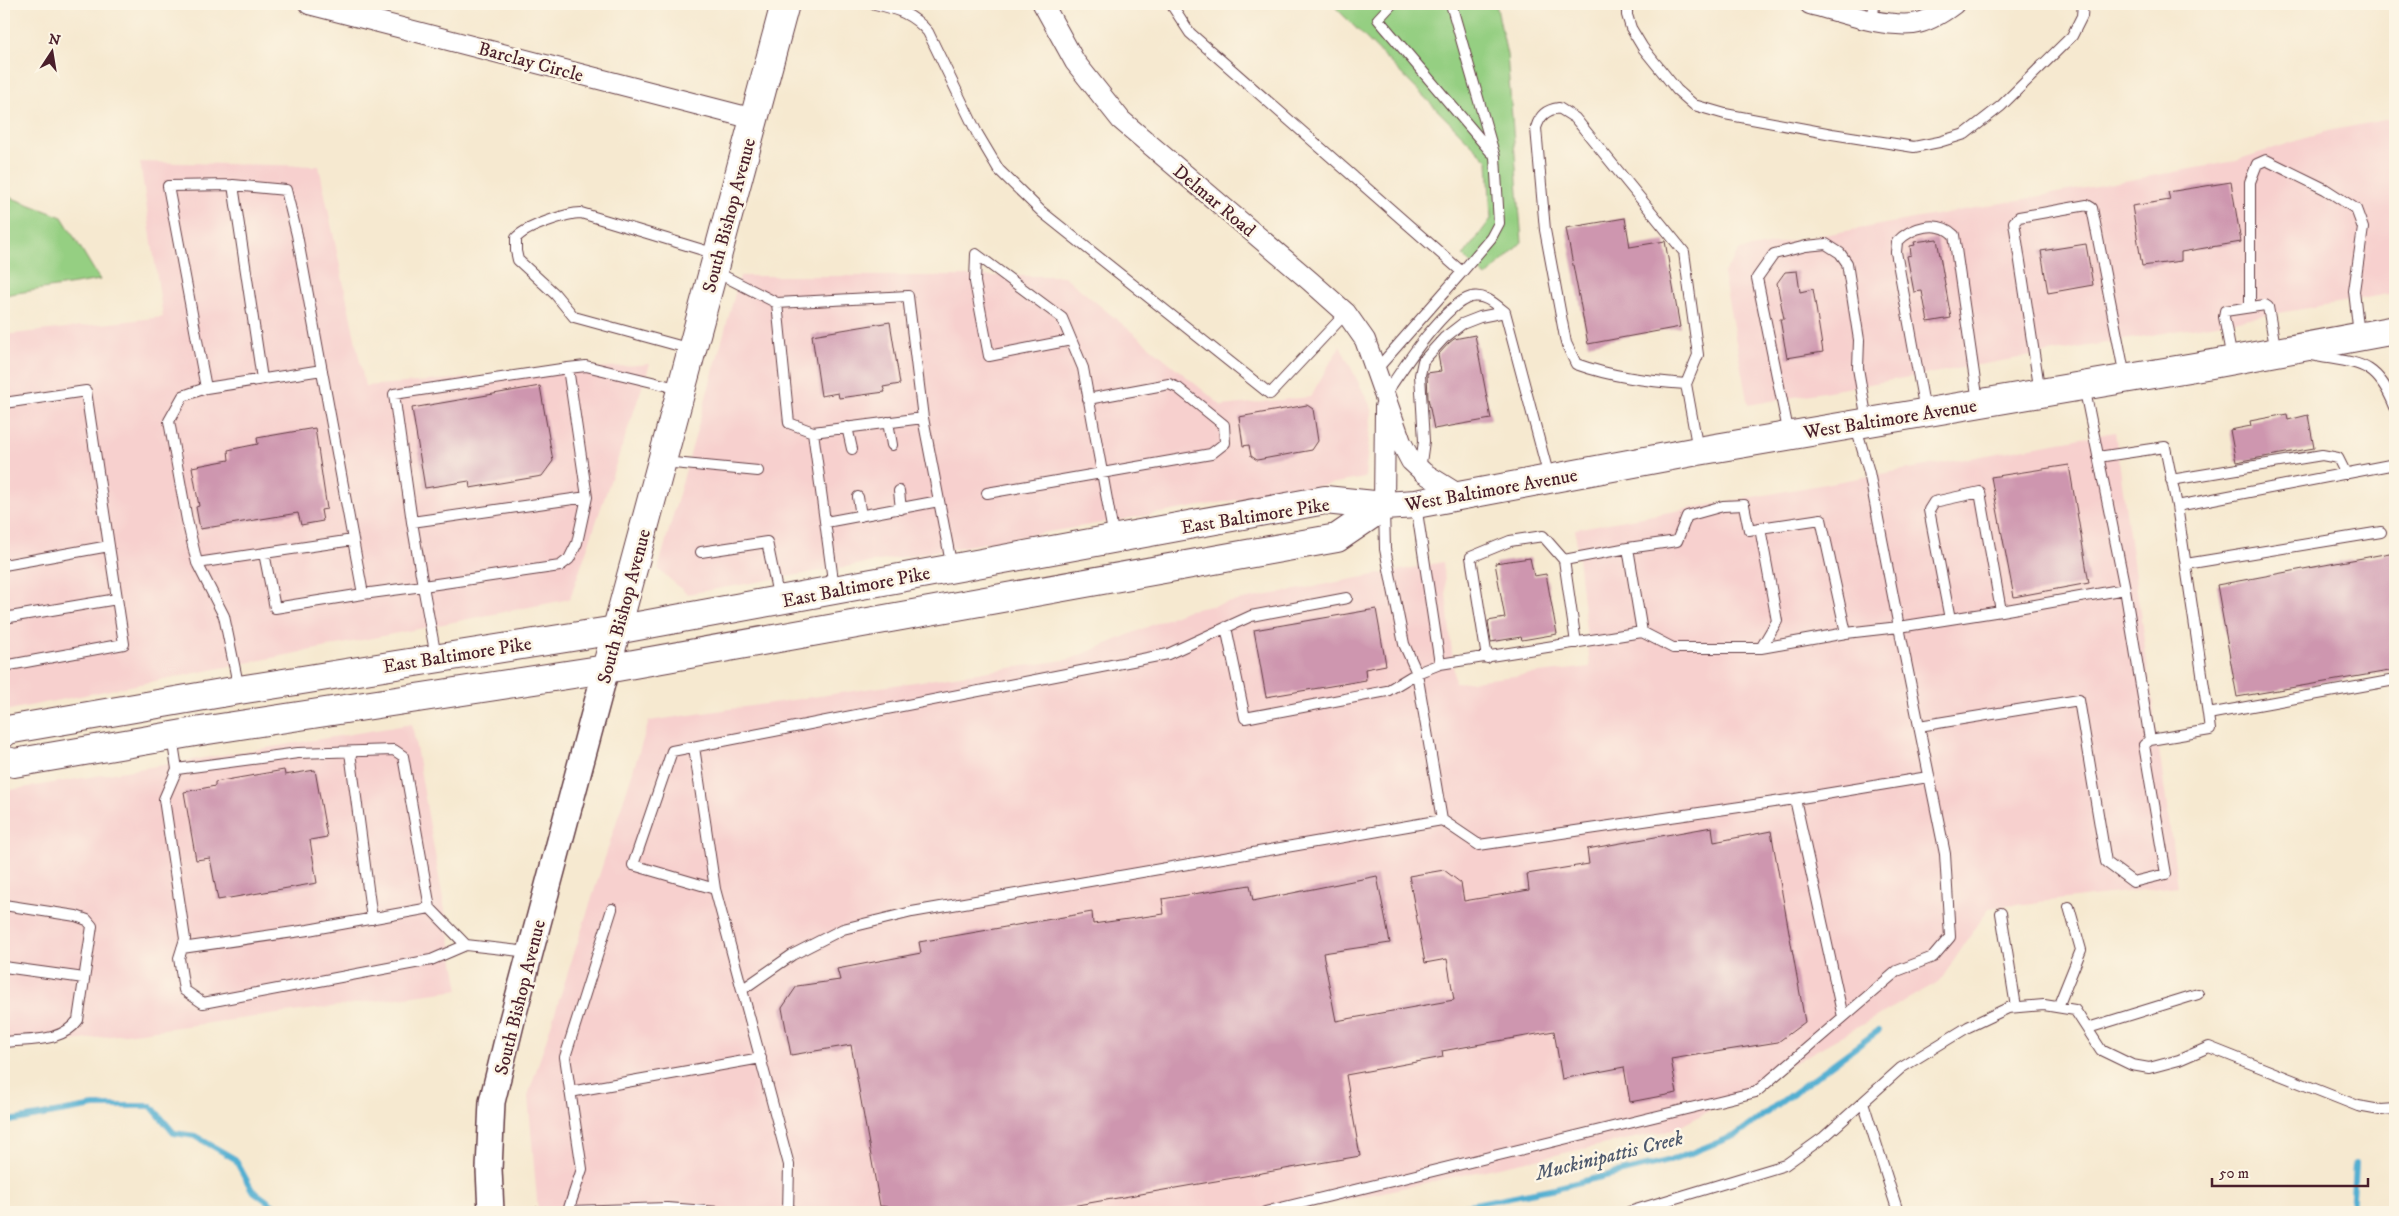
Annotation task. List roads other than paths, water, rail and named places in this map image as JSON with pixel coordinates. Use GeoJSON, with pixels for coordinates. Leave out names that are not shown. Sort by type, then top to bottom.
{"type":"FeatureCollection","features":[{"type":"Feature","properties":{"kind":"main road","name":"South Bishop Avenue"},"geometry":{"type":"LineString","coordinates":[[606,669],[785,4]]}},
{"type":"Feature","properties":{"kind":"main road","name":"West Baltimore Avenue"},"geometry":{"type":"LineString","coordinates":[[1384,506],[1416,504],[1790,434],[2232,360],[2395,330]]}},
{"type":"Feature","properties":{"kind":"main road","name":"East Baltimore Pike"},"geometry":{"type":"LineString","coordinates":[[4,733],[7,730],[239,690],[436,657],[616,630],[1325,500],[1384,506]]}},
{"type":"Feature","properties":{"kind":"main road","name":"East Baltimore Pike"},"geometry":{"type":"LineString","coordinates":[[4,760],[14,763],[172,736],[606,669],[1337,538],[1384,506]]}},
{"type":"Feature","properties":{"kind":"main road"},"geometry":{"type":"LineString","coordinates":[[1059,549],[1066,586]]}},
{"type":"Feature","properties":{"kind":"street","name":"Barclay Circle"},"geometry":{"type":"LineString","coordinates":[[309,4],[754,119]]}},
{"type":"Feature","properties":{"kind":"street","name":"Delmar Road"},"geometry":{"type":"LineString","coordinates":[[1043,4],[1075,62],[1120,120],[1303,274],[1346,313],[1365,340],[1401,442],[1411,461],[1420,470],[1461,496]]}},
{"type":"Feature","properties":{"kind":"street"},"geometry":{"type":"LineString","coordinates":[[1821,5],[1873,11],[1890,23],[1914,24],[1939,15],[1954,4]]}},
{"type":"Feature","properties":{"kind":"street","name":"Delmar Road"},"geometry":{"type":"LineString","coordinates":[[1384,506],[1385,395]]}},
{"type":"Feature","properties":{"kind":"street","name":"South Bishop Avenue"},"geometry":{"type":"LineString","coordinates":[[491,1212],[488,1169],[492,1102],[606,669]]}},
{"type":"Feature","properties":{"kind":"lane"},"geometry":{"type":"LineString","coordinates":[[875,4],[903,11],[919,20],[928,32],[977,133],[999,170],[1042,212],[1270,394],[1346,313]]}},
{"type":"Feature","properties":{"kind":"lane"},"geometry":{"type":"LineString","coordinates":[[1171,4],[1190,33],[1462,272]]}},
{"type":"Feature","properties":{"kind":"lane"},"geometry":{"type":"LineString","coordinates":[[1392,4],[1378,19],[1495,157]]}},
{"type":"Feature","properties":{"kind":"lane"},"geometry":{"type":"LineString","coordinates":[[1376,370],[1491,238],[1499,223],[1495,157],[1451,4]]}},
{"type":"Feature","properties":{"kind":"lane"},"geometry":{"type":"LineString","coordinates":[[1627,4],[1631,28],[1643,48],[1677,90],[1694,105],[1725,114],[1914,147],[1965,134],[2001,106],[2072,36],[2082,16],[2083,4]]}},
{"type":"Feature","properties":{"kind":"lane"},"geometry":{"type":"LineString","coordinates":[[1686,384],[1639,380],[1601,373],[1576,364],[1566,342],[1545,230],[1536,128],[1539,118],[1547,110],[1559,108],[1575,118],[1684,252],[1698,355],[1686,384],[1698,451]]}},
{"type":"Feature","properties":{"kind":"lane"},"geometry":{"type":"LineString","coordinates":[[2250,307],[2250,182],[2257,164],[2266,160],[2276,163],[2325,189],[2356,209],[2363,228],[2354,291],[2359,336]]}},
{"type":"Feature","properties":{"kind":"lane"},"geometry":{"type":"LineString","coordinates":[[206,388],[168,186],[233,186],[286,190],[297,235],[363,594]]}},
{"type":"Feature","properties":{"kind":"lane"},"geometry":{"type":"LineString","coordinates":[[233,186],[262,379]]}},
{"type":"Feature","properties":{"kind":"lane"},"geometry":{"type":"LineString","coordinates":[[2040,393],[2014,222],[2019,217],[2087,205],[2092,208],[2126,378]]}},
{"type":"Feature","properties":{"kind":"lane"},"geometry":{"type":"LineString","coordinates":[[692,349],[574,317],[555,294],[518,260],[516,238],[534,228],[573,213],[581,213],[715,262],[777,304],[908,296],[923,418],[952,568]]}},
{"type":"Feature","properties":{"kind":"lane"},"geometry":{"type":"LineString","coordinates":[[1925,412],[1896,252],[1897,242],[1914,229],[1934,226],[1947,228],[1954,235],[1978,403]]}},
{"type":"Feature","properties":{"kind":"lane"},"geometry":{"type":"LineString","coordinates":[[1265,1212],[1756,1092],[1897,971],[1933,957],[1950,937],[1944,854],[1861,423],[1858,368],[1859,340],[1847,263],[1840,253],[1826,244],[1806,246],[1774,254],[1757,278],[1790,434]]}},
{"type":"Feature","properties":{"kind":"lane"},"geometry":{"type":"LineString","coordinates":[[1071,340],[989,356],[975,282],[976,254],[1062,318],[1083,368],[1114,539]]}},
{"type":"Feature","properties":{"kind":"lane"},"geometry":{"type":"LineString","coordinates":[[1385,395],[1405,366],[1457,303],[1472,296],[1490,299],[1505,312],[1549,478]]}},
{"type":"Feature","properties":{"kind":"lane"},"geometry":{"type":"LineString","coordinates":[[777,304],[789,423],[813,432],[923,418]]}},
{"type":"Feature","properties":{"kind":"lane"},"geometry":{"type":"LineString","coordinates":[[2232,360],[2224,317],[2225,311],[2265,305],[2268,308],[2281,351],[2367,368],[2383,380],[2395,408]]}},
{"type":"Feature","properties":{"kind":"lane"},"geometry":{"type":"LineString","coordinates":[[1420,470],[1424,441],[1420,375],[1423,360],[1444,338],[1462,324],[1480,317],[1505,312]]}},
{"type":"Feature","properties":{"kind":"lane"},"geometry":{"type":"LineString","coordinates":[[436,657],[412,522],[394,394],[586,366],[681,389]]}},
{"type":"Feature","properties":{"kind":"lane"},"geometry":{"type":"LineString","coordinates":[[264,553],[275,608],[560,566],[569,559],[577,543],[587,497],[568,368]]}},
{"type":"Feature","properties":{"kind":"lane"},"geometry":{"type":"LineString","coordinates":[[239,690],[224,616],[197,563],[169,421],[183,396],[206,388],[322,370]]}},
{"type":"Feature","properties":{"kind":"lane"},"geometry":{"type":"LineString","coordinates":[[987,494],[1211,454],[1225,443],[1224,425],[1178,388],[1169,384],[1088,399]]}},
{"type":"Feature","properties":{"kind":"lane"},"geometry":{"type":"LineString","coordinates":[[2084,385],[2124,588],[2150,740]]}},
{"type":"Feature","properties":{"kind":"lane"},"geometry":{"type":"LineString","coordinates":[[4,404],[86,391],[124,644],[4,666]]}},
{"type":"Feature","properties":{"kind":"lane"},"geometry":{"type":"LineString","coordinates":[[888,422],[892,444]]}},
{"type":"Feature","properties":{"kind":"lane"},"geometry":{"type":"LineString","coordinates":[[847,427],[852,450]]}},
{"type":"Feature","properties":{"kind":"lane"},"geometry":{"type":"LineString","coordinates":[[813,432],[835,590]]}},
{"type":"Feature","properties":{"kind":"lane"},"geometry":{"type":"LineString","coordinates":[[1919,726],[2079,700],[2106,862],[2133,882],[2166,874],[2144,745],[2150,740],[2210,730],[2177,506],[2165,447],[2098,457]]}},
{"type":"Feature","properties":{"kind":"lane"},"geometry":{"type":"LineString","coordinates":[[2171,480],[2322,455],[2338,458],[2346,474]]}},
{"type":"Feature","properties":{"kind":"lane"},"geometry":{"type":"LineString","coordinates":[[662,462],[758,471]]}},
{"type":"Feature","properties":{"kind":"lane"},"geometry":{"type":"LineString","coordinates":[[2177,506],[2395,464]]}},
{"type":"Feature","properties":{"kind":"lane"},"geometry":{"type":"LineString","coordinates":[[899,491],[901,508]]}},
{"type":"Feature","properties":{"kind":"lane"},"geometry":{"type":"LineString","coordinates":[[1950,619],[1929,510],[1934,502],[1980,492],[2001,611]]}},
{"type":"Feature","properties":{"kind":"lane"},"geometry":{"type":"LineString","coordinates":[[412,522],[587,497]]}},
{"type":"Feature","properties":{"kind":"lane"},"geometry":{"type":"LineString","coordinates":[[858,498],[861,516]]}},
{"type":"Feature","properties":{"kind":"lane"},"geometry":{"type":"LineString","coordinates":[[826,522],[939,501]]}},
{"type":"Feature","properties":{"kind":"lane"},"geometry":{"type":"LineString","coordinates":[[1416,504],[1440,664]]}},
{"type":"Feature","properties":{"kind":"lane"},"geometry":{"type":"LineString","coordinates":[[1564,560],[1677,541],[1687,516],[1722,506],[1744,505],[1749,530],[1821,519],[1846,633]]}},
{"type":"Feature","properties":{"kind":"lane"},"geometry":{"type":"LineString","coordinates":[[1384,506],[1385,549],[1404,644],[1417,673],[1442,820]]}},
{"type":"Feature","properties":{"kind":"lane"},"geometry":{"type":"LineString","coordinates":[[1760,528],[1777,621],[1761,648]]}},
{"type":"Feature","properties":{"kind":"lane"},"geometry":{"type":"LineString","coordinates":[[2186,564],[2381,532]]}},
{"type":"Feature","properties":{"kind":"lane"},"geometry":{"type":"LineString","coordinates":[[1487,658],[1471,557],[1510,541],[1543,536],[1564,560],[1576,643]]}},
{"type":"Feature","properties":{"kind":"lane"},"geometry":{"type":"LineString","coordinates":[[197,563],[353,540]]}},
{"type":"Feature","properties":{"kind":"lane"},"geometry":{"type":"LineString","coordinates":[[701,552],[767,542],[779,601]]}},
{"type":"Feature","properties":{"kind":"lane"},"geometry":{"type":"LineString","coordinates":[[4,565],[109,546]]}},
{"type":"Feature","properties":{"kind":"lane"},"geometry":{"type":"LineString","coordinates":[[1628,548],[1642,632]]}},
{"type":"Feature","properties":{"kind":"lane"},"geometry":{"type":"LineString","coordinates":[[1226,627],[1245,718],[1387,691],[1417,673],[1440,664],[1642,632],[1673,648],[1761,648],[1846,633],[1899,627],[2001,611],[2124,588]]}},
{"type":"Feature","properties":{"kind":"lane"},"geometry":{"type":"LineString","coordinates":[[715,889],[633,865],[672,751],[1168,654],[1251,616],[1347,598]]}},
{"type":"Feature","properties":{"kind":"lane"},"geometry":{"type":"LineString","coordinates":[[4,618],[117,599]]}},
{"type":"Feature","properties":{"kind":"lane"},"geometry":{"type":"LineString","coordinates":[[2208,714],[2395,680]]}},
{"type":"Feature","properties":{"kind":"lane"},"geometry":{"type":"LineString","coordinates":[[172,736],[176,769],[164,799],[185,939],[179,958],[184,990],[203,1003],[431,960],[466,945],[530,952]]}},
{"type":"Feature","properties":{"kind":"lane"},"geometry":{"type":"LineString","coordinates":[[694,747],[715,889],[789,1165],[788,1212]]}},
{"type":"Feature","properties":{"kind":"lane"},"geometry":{"type":"LineString","coordinates":[[176,769],[298,753],[394,750],[403,756],[430,908],[466,945]]}},
{"type":"Feature","properties":{"kind":"lane"},"geometry":{"type":"LineString","coordinates":[[350,752],[372,918]]}},
{"type":"Feature","properties":{"kind":"lane"},"geometry":{"type":"LineString","coordinates":[[743,989],[792,955],[843,929],[912,912],[1442,820],[1479,845],[1795,799],[1928,777]]}},
{"type":"Feature","properties":{"kind":"lane"},"geometry":{"type":"LineString","coordinates":[[1795,799],[1843,1017]]}},
{"type":"Feature","properties":{"kind":"lane"},"geometry":{"type":"LineString","coordinates":[[4,905],[76,916],[87,920],[92,926],[78,1020],[71,1029],[54,1037],[4,1042]]}},
{"type":"Feature","properties":{"kind":"lane"},"geometry":{"type":"LineString","coordinates":[[2058,1007],[2081,950],[2069,907]]}},
{"type":"Feature","properties":{"kind":"lane"},"geometry":{"type":"LineString","coordinates":[[182,948],[430,908]]}},
{"type":"Feature","properties":{"kind":"lane"},"geometry":{"type":"LineString","coordinates":[[568,1211],[582,1169],[565,1057],[612,909]]}},
{"type":"Feature","properties":{"kind":"lane"},"geometry":{"type":"LineString","coordinates":[[2001,913],[2016,1007]]}},
{"type":"Feature","properties":{"kind":"lane"},"geometry":{"type":"LineString","coordinates":[[4,967],[84,978]]}},
{"type":"Feature","properties":{"kind":"lane"},"geometry":{"type":"LineString","coordinates":[[2088,1028],[2198,994]]}},
{"type":"Feature","properties":{"kind":"lane"},"geometry":{"type":"LineString","coordinates":[[1629,1212],[1785,1165],[1824,1137],[1901,1068],[1968,1027],[2008,1008],[2044,1005],[2075,1010],[2101,1050],[2132,1065],[2149,1068],[2179,1060],[2209,1047],[2358,1106],[2380,1110],[2395,1109]]}},
{"type":"Feature","properties":{"kind":"lane"},"geometry":{"type":"LineString","coordinates":[[570,1092],[761,1058]]}},
{"type":"Feature","properties":{"kind":"lane"},"geometry":{"type":"LineString","coordinates":[[1863,1102],[1898,1212]]}},
{"type":"Feature","properties":{"kind":"lane"},"geometry":{"type":"LineString","coordinates":[[539,1212],[668,1208],[718,1212]]}},
{"type":"Feature","properties":{"kind":"waterway","name":"Muckinipattis Creek"},"geometry":{"type":"LineString","coordinates":[[1433,1212],[1555,1188],[1676,1159],[1736,1135],[1878,1031]]}},
{"type":"Feature","properties":{"kind":"waterway","name":"Muckinipattis Creek"},"geometry":{"type":"LineString","coordinates":[[4,1122],[94,1106],[151,1106],[174,1133],[195,1136],[235,1159],[252,1190],[282,1212]]}},
{"type":"Feature","properties":{"kind":"waterway","name":"Muckinipattis Creek"},"geometry":{"type":"LineString","coordinates":[[2352,1212],[2355,1164]]}}]}
